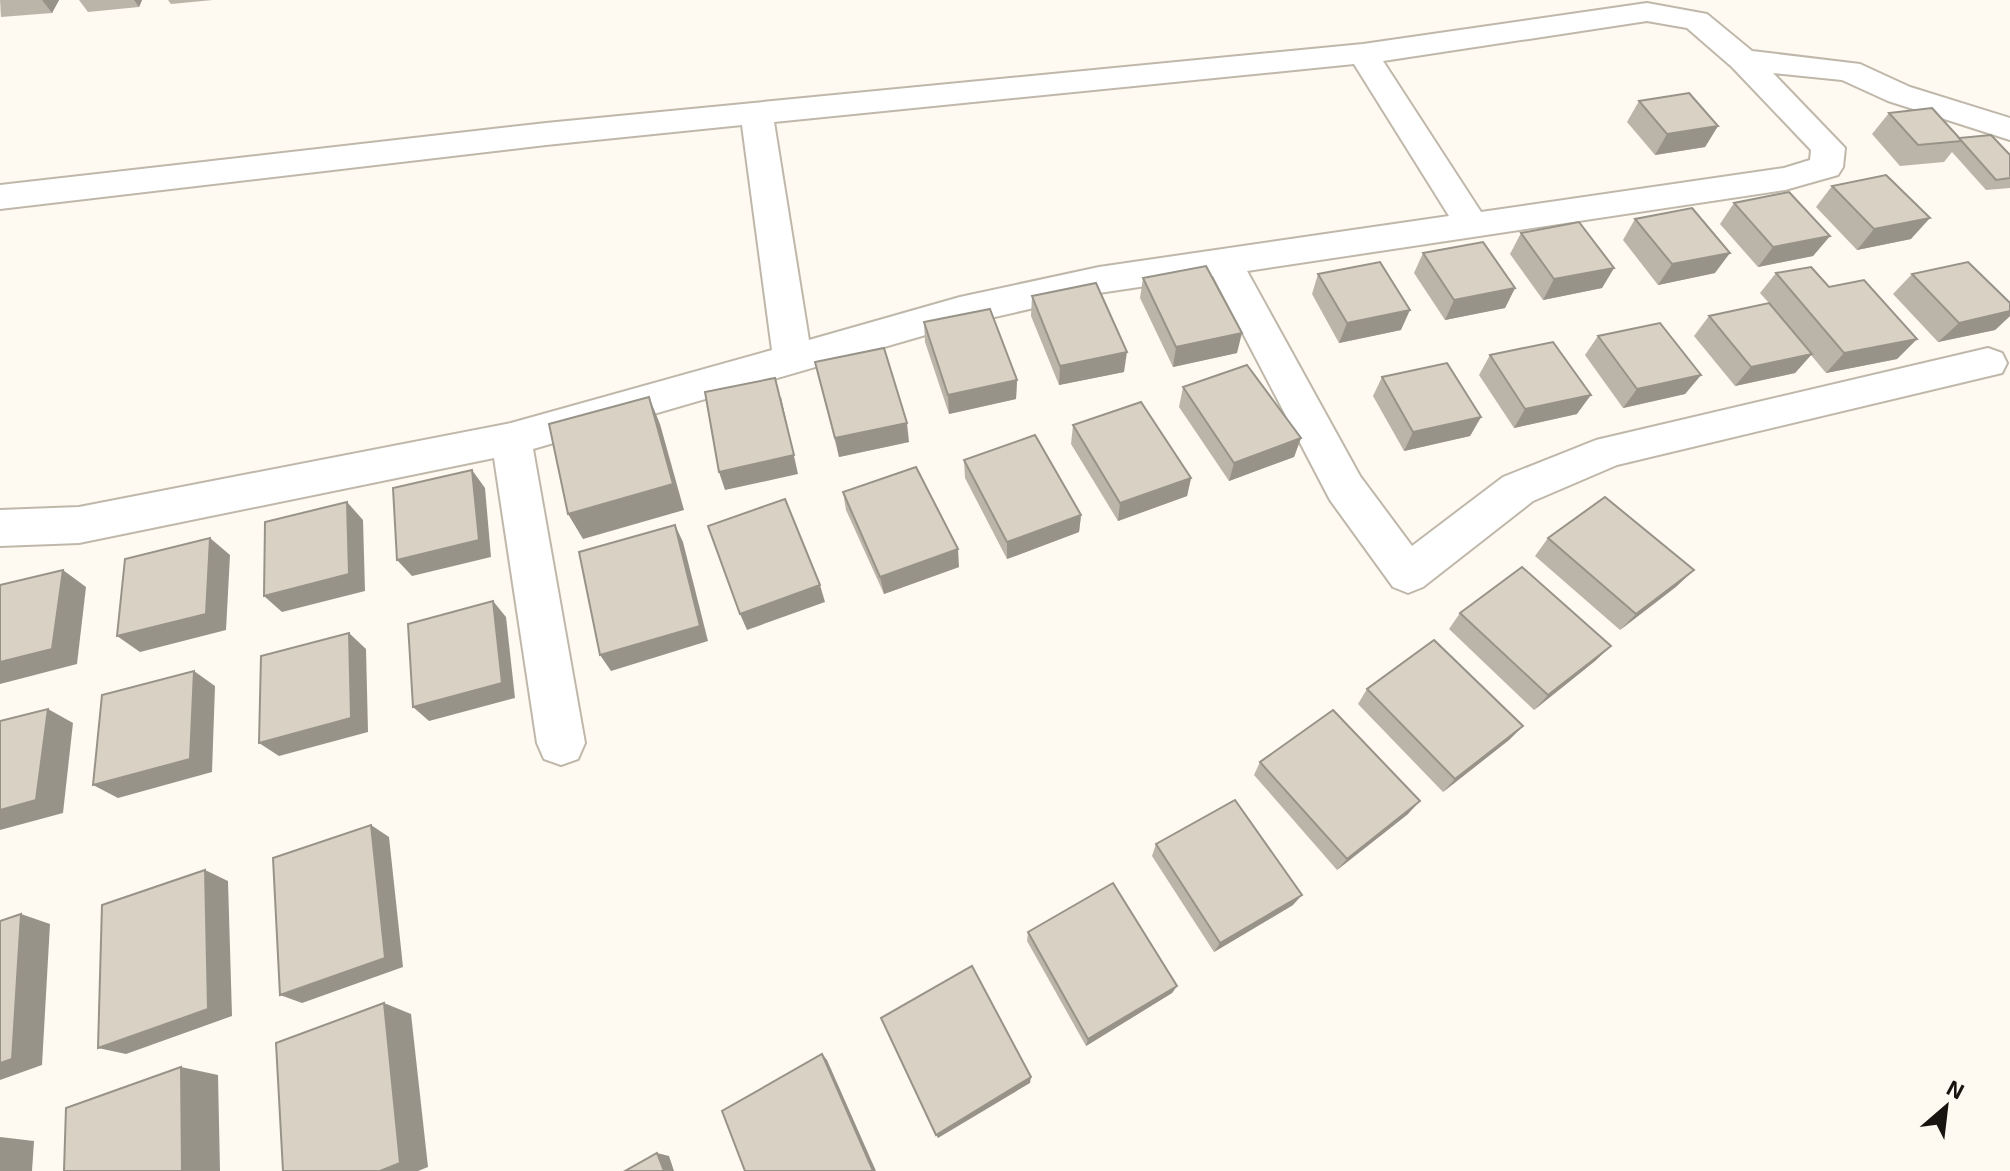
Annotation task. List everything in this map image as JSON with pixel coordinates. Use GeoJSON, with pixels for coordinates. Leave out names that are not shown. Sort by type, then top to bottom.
{"type":"FeatureCollection","features":[{"type":"Feature","properties":{"kind":"street"},"geometry":{"type":"LineString","coordinates":[[0,197],[756,112],[1363,54],[1647,12],[1696,20],[1743,60],[1828,148],[1826,167],[1785,179],[1099,280],[960,311],[511,439],[79,525],[0,528]]}},
{"type":"Feature","properties":{"kind":"street"},"geometry":{"type":"LineString","coordinates":[[1363,54],[1472,225]]}},
{"type":"Feature","properties":{"kind":"street"},"geometry":{"type":"LineString","coordinates":[[1743,60],[1849,71],[1899,94],[2010,129]]}},
{"type":"Feature","properties":{"kind":"street"},"geometry":{"type":"LineString","coordinates":[[756,112],[793,359]]}},
{"type":"Feature","properties":{"kind":"street"},"geometry":{"type":"LineString","coordinates":[[1224,262],[1345,488],[1408,574],[1518,489],[1610,451],[1988,363]]}},
{"type":"Feature","properties":{"kind":"street"},"geometry":{"type":"LineString","coordinates":[[511,439],[561,743]]}},
{"type":"Feature","properties":{"kind":"building"},"geometry":{"type":"Polygon","coordinates":[[[1689,93],[1718,126],[1667,134],[1639,101],[1689,93]]]}},
{"type":"Feature","properties":{"kind":"building"},"geometry":{"type":"Polygon","coordinates":[[[1932,108],[1962,141],[1918,145],[1889,113],[1932,108]]]}},
{"type":"Feature","properties":{"kind":"building"},"geometry":{"type":"Polygon","coordinates":[[[1991,135],[2010,155],[2010,178],[1996,180],[1959,138],[1991,135]]]}},
{"type":"Feature","properties":{"kind":"building"},"geometry":{"type":"Polygon","coordinates":[[[1886,175],[1930,218],[1874,229],[1832,186],[1886,175]]]}},
{"type":"Feature","properties":{"kind":"building"},"geometry":{"type":"Polygon","coordinates":[[[1789,192],[1830,236],[1773,247],[1734,203],[1789,192]]]}},
{"type":"Feature","properties":{"kind":"building"},"geometry":{"type":"Polygon","coordinates":[[[1692,208],[1730,253],[1672,264],[1635,219],[1692,208]]]}},
{"type":"Feature","properties":{"kind":"building"},"geometry":{"type":"Polygon","coordinates":[[[1579,222],[1614,268],[1554,279],[1521,233],[1579,222]]]}},
{"type":"Feature","properties":{"kind":"building"},"geometry":{"type":"Polygon","coordinates":[[[1483,242],[1515,288],[1454,300],[1423,253],[1483,242]]]}},
{"type":"Feature","properties":{"kind":"building"},"geometry":{"type":"Polygon","coordinates":[[[1380,262],[1410,310],[1347,323],[1318,274],[1380,262]]]}},
{"type":"Feature","properties":{"kind":"building"},"geometry":{"type":"Polygon","coordinates":[[[1968,262],[2010,303],[2010,311],[1959,323],[1912,274],[1968,262]]]}},
{"type":"Feature","properties":{"kind":"building"},"geometry":{"type":"Polygon","coordinates":[[[1206,266],[1242,333],[1176,347],[1143,278],[1206,266]]]}},
{"type":"Feature","properties":{"kind":"building"},"geometry":{"type":"Polygon","coordinates":[[[1811,267],[1829,287],[1864,280],[1917,339],[1844,353],[1776,273],[1811,267]]]}},
{"type":"Feature","properties":{"kind":"building"},"geometry":{"type":"Polygon","coordinates":[[[1096,283],[1127,352],[1060,366],[1032,296],[1096,283]]]}},
{"type":"Feature","properties":{"kind":"building"},"geometry":{"type":"Polygon","coordinates":[[[1769,303],[1812,354],[1751,367],[1709,316],[1769,303]]]}},
{"type":"Feature","properties":{"kind":"building"},"geometry":{"type":"Polygon","coordinates":[[[990,309],[1017,380],[948,395],[924,322],[990,309]]]}},
{"type":"Feature","properties":{"kind":"building"},"geometry":{"type":"Polygon","coordinates":[[[1660,323],[1701,375],[1637,389],[1598,336],[1660,323]]]}},
{"type":"Feature","properties":{"kind":"building"},"geometry":{"type":"Polygon","coordinates":[[[1553,342],[1591,395],[1525,409],[1490,355],[1553,342]]]}},
{"type":"Feature","properties":{"kind":"building"},"geometry":{"type":"Polygon","coordinates":[[[884,348],[907,423],[835,438],[815,362],[884,348]]]}},
{"type":"Feature","properties":{"kind":"building"},"geometry":{"type":"Polygon","coordinates":[[[1447,363],[1481,417],[1413,432],[1382,377],[1447,363]]]}},
{"type":"Feature","properties":{"kind":"building"},"geometry":{"type":"Polygon","coordinates":[[[1247,365],[1301,438],[1234,463],[1183,387],[1247,365]]]}},
{"type":"Feature","properties":{"kind":"building"},"geometry":{"type":"Polygon","coordinates":[[[775,378],[794,455],[719,472],[705,392],[775,378]]]}},
{"type":"Feature","properties":{"kind":"building"},"geometry":{"type":"Polygon","coordinates":[[[649,397],[673,484],[568,514],[549,424],[649,397]]]}},
{"type":"Feature","properties":{"kind":"building"},"geometry":{"type":"Polygon","coordinates":[[[1141,402],[1191,478],[1120,503],[1073,425],[1141,402]]]}},
{"type":"Feature","properties":{"kind":"building"},"geometry":{"type":"Polygon","coordinates":[[[1035,435],[1081,515],[1007,542],[964,460],[1035,435]]]}},
{"type":"Feature","properties":{"kind":"building"},"geometry":{"type":"Polygon","coordinates":[[[916,467],[958,549],[880,577],[843,492],[916,467]]]}},
{"type":"Feature","properties":{"kind":"building"},"geometry":{"type":"Polygon","coordinates":[[[472,470],[479,540],[397,560],[393,488],[472,470]]]}},
{"type":"Feature","properties":{"kind":"building"},"geometry":{"type":"Polygon","coordinates":[[[1605,497],[1694,570],[1636,614],[1548,538],[1605,497]]]}},
{"type":"Feature","properties":{"kind":"building"},"geometry":{"type":"Polygon","coordinates":[[[785,499],[820,585],[740,614],[708,526],[785,499]]]}},
{"type":"Feature","properties":{"kind":"building"},"geometry":{"type":"Polygon","coordinates":[[[347,502],[349,574],[264,596],[265,522],[347,502]]]}},
{"type":"Feature","properties":{"kind":"building"},"geometry":{"type":"Polygon","coordinates":[[[675,525],[700,626],[600,655],[579,552],[675,525]]]}},
{"type":"Feature","properties":{"kind":"building"},"geometry":{"type":"Polygon","coordinates":[[[210,538],[206,614],[117,636],[125,559],[210,538]]]}},
{"type":"Feature","properties":{"kind":"building"},"geometry":{"type":"Polygon","coordinates":[[[1522,567],[1611,646],[1548,695],[1460,613],[1522,567]]]}},
{"type":"Feature","properties":{"kind":"building"},"geometry":{"type":"Polygon","coordinates":[[[63,570],[52,649],[0,662],[0,585],[63,570]]]}},
{"type":"Feature","properties":{"kind":"building"},"geometry":{"type":"Polygon","coordinates":[[[493,601],[502,683],[413,707],[408,624],[493,601]]]}},
{"type":"Feature","properties":{"kind":"building"},"geometry":{"type":"Polygon","coordinates":[[[349,633],[351,718],[259,743],[261,656],[349,633]]]}},
{"type":"Feature","properties":{"kind":"building"},"geometry":{"type":"Polygon","coordinates":[[[1434,640],[1523,726],[1455,779],[1367,689],[1434,640]]]}},
{"type":"Feature","properties":{"kind":"building"},"geometry":{"type":"Polygon","coordinates":[[[194,671],[190,759],[93,785],[102,695],[194,671]]]}},
{"type":"Feature","properties":{"kind":"building"},"geometry":{"type":"Polygon","coordinates":[[[48,709],[36,800],[0,810],[0,721],[48,709]]]}},
{"type":"Feature","properties":{"kind":"building"},"geometry":{"type":"Polygon","coordinates":[[[1333,710],[1420,801],[1347,859],[1260,762],[1333,710]]]}},
{"type":"Feature","properties":{"kind":"building"},"geometry":{"type":"Polygon","coordinates":[[[1235,800],[1302,895],[1220,943],[1156,844],[1235,800]]]}},
{"type":"Feature","properties":{"kind":"building"},"geometry":{"type":"Polygon","coordinates":[[[371,825],[385,958],[280,995],[273,858],[371,825]]]}},
{"type":"Feature","properties":{"kind":"building"},"geometry":{"type":"Polygon","coordinates":[[[205,870],[208,1009],[98,1048],[102,905],[205,870]]]}},
{"type":"Feature","properties":{"kind":"building"},"geometry":{"type":"Polygon","coordinates":[[[1113,883],[1177,986],[1088,1039],[1028,932],[1113,883]]]}},
{"type":"Feature","properties":{"kind":"building"},"geometry":{"type":"Polygon","coordinates":[[[21,914],[12,1059],[0,1063],[0,921],[21,914]]]}},
{"type":"Feature","properties":{"kind":"building"},"geometry":{"type":"Polygon","coordinates":[[[972,966],[1031,1077],[936,1135],[881,1018],[972,966]]]}},
{"type":"Feature","properties":{"kind":"building"},"geometry":{"type":"Polygon","coordinates":[[[384,1003],[400,1163],[380,1171],[283,1171],[276,1043],[384,1003]]]}},
{"type":"Feature","properties":{"kind":"building"},"geometry":{"type":"Polygon","coordinates":[[[822,1054],[873,1171],[745,1171],[722,1111],[822,1054]]]}},
{"type":"Feature","properties":{"kind":"building"},"geometry":{"type":"Polygon","coordinates":[[[181,1067],[182,1171],[64,1171],[66,1108],[181,1067]]]}},
{"type":"Feature","properties":{"kind":"building"},"geometry":{"type":"Polygon","coordinates":[[[657,1153],[664,1171],[625,1171],[657,1153]]]}}]}
